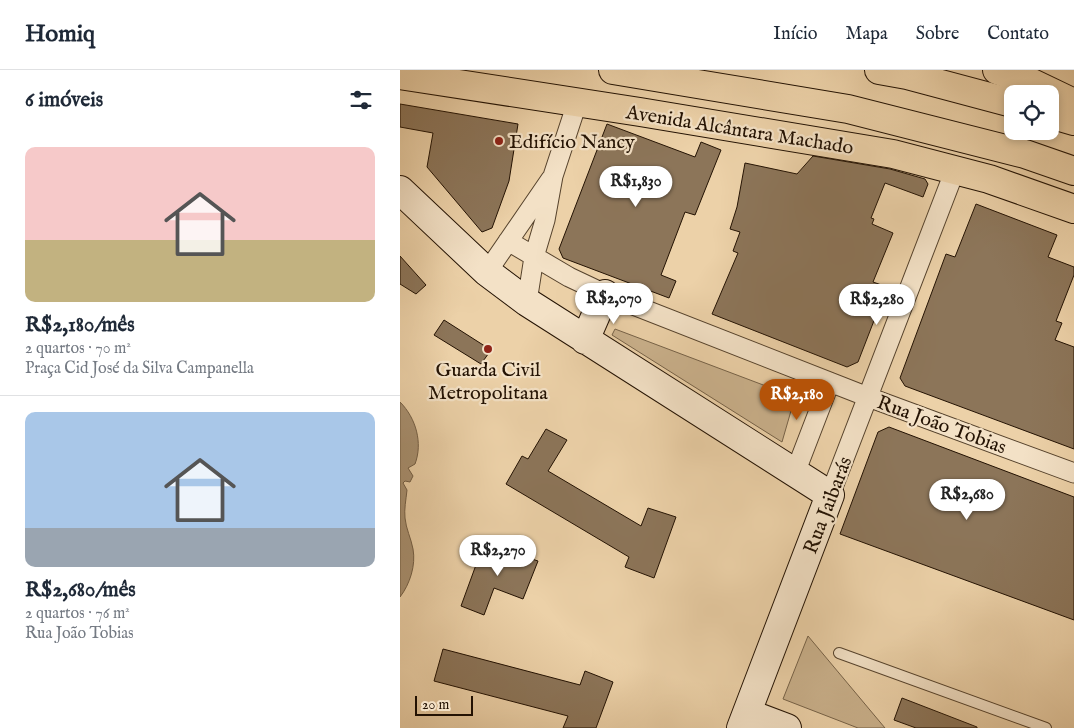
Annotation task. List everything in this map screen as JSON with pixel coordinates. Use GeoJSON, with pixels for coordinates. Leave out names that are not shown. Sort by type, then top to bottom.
{"type":"FeatureCollection","features":[{"type":"Feature","properties":{"kind":"main road","name":"Avenida Alcântara Machado"},"geometry":{"type":"LineString","coordinates":[[613,70],[848,108],[999,146],[1074,171]]}},
{"type":"Feature","properties":{"kind":"main road"},"geometry":{"type":"LineString","coordinates":[[879,70],[916,77],[1004,101]]}},
{"type":"Feature","properties":{"kind":"main road"},"geometry":{"type":"LineString","coordinates":[[996,70],[1030,82],[1074,103]]}},
{"type":"Feature","properties":{"kind":"main road","name":"Avenida Alcântara Machado"},"geometry":{"type":"LineString","coordinates":[[400,75],[640,112],[913,158],[988,179],[1074,209]]}},
{"type":"Feature","properties":{"kind":"main road"},"geometry":{"type":"LineString","coordinates":[[1059,117],[1074,121]]}},
{"type":"Feature","properties":{"kind":"street"},"geometry":{"type":"LineString","coordinates":[[527,302],[534,258],[545,220],[553,176],[577,103]]}},
{"type":"Feature","properties":{"kind":"street","name":"Rua Jaibarás"},"geometry":{"type":"LineString","coordinates":[[744,721],[955,170]]}},
{"type":"Feature","properties":{"kind":"street"},"geometry":{"type":"LineString","coordinates":[[487,272],[553,176]]}},
{"type":"Feature","properties":{"kind":"street"},"geometry":{"type":"LineString","coordinates":[[400,190],[487,272],[527,302],[830,495]]}},
{"type":"Feature","properties":{"kind":"street","name":"Rua João Tobias"},"geometry":{"type":"LineString","coordinates":[[508,241],[534,258],[605,294],[868,397],[1074,473]]}},
{"type":"Feature","properties":{"kind":"street"},"geometry":{"type":"LineString","coordinates":[[585,340],[605,294]]}},
{"type":"Feature","properties":{"kind":"street"},"geometry":{"type":"LineString","coordinates":[[795,473],[830,382]]}},
{"type":"Feature","properties":{"kind":"street"},"geometry":{"type":"LineString","coordinates":[[744,721],[787,728]]}},
{"type":"Feature","properties":{"kind":"lane"},"geometry":{"type":"LineString","coordinates":[[839,653],[1046,728]]}},
{"type":"Feature","properties":{"kind":"shaded area"},"geometry":{"type":"Polygon","coordinates":[[[615,329],[795,397],[782,442],[612,335],[615,329]]]}},
{"type":"Feature","properties":{"kind":"shaded area"},"geometry":{"type":"Polygon","coordinates":[[[400,402],[406,408],[414,423],[418,448],[415,464],[408,468],[413,476],[410,482],[405,481],[403,483],[407,490],[406,526],[413,549],[414,561],[409,580],[400,597],[400,402]]]}},
{"type":"Feature","properties":{"kind":"shaded area"},"geometry":{"type":"Polygon","coordinates":[[[808,636],[885,728],[858,728],[783,699],[808,636]]]}},
{"type":"Feature","properties":{"kind":"building"},"geometry":{"type":"Polygon","coordinates":[[[400,104],[518,124],[509,181],[492,228],[482,232],[427,167],[433,133],[400,127],[400,104]]]}},
{"type":"Feature","properties":{"kind":"building"},"geometry":{"type":"Polygon","coordinates":[[[607,124],[695,157],[701,142],[721,150],[695,215],[685,212],[661,275],[676,281],[669,298],[563,258],[559,249],[607,124]]]}},
{"type":"Feature","properties":{"kind":"building"},"geometry":{"type":"Polygon","coordinates":[[[813,156],[890,169],[925,179],[928,184],[923,197],[885,183],[871,218],[874,219],[872,224],[893,233],[873,282],[887,287],[858,362],[847,367],[712,314],[738,253],[733,251],[740,232],[730,229],[737,207],[745,163],[797,174],[813,156]]]}},
{"type":"Feature","properties":{"kind":"building"},"geometry":{"type":"Polygon","coordinates":[[[976,204],[1057,235],[1048,257],[1074,267],[1074,275],[1056,321],[1062,323],[1055,340],[1074,347],[1074,449],[905,386],[900,378],[946,254],[955,257],[976,204]]]}},
{"type":"Feature","properties":{"kind":"building"},"geometry":{"type":"Polygon","coordinates":[[[400,256],[426,285],[416,294],[400,284],[400,256]]]}},
{"type":"Feature","properties":{"kind":"building"},"geometry":{"type":"Polygon","coordinates":[[[444,320],[491,350],[481,364],[434,335],[444,320]]]}},
{"type":"Feature","properties":{"kind":"building"},"geometry":{"type":"Polygon","coordinates":[[[889,427],[1074,497],[1074,620],[840,534],[878,432],[889,427]]]}},
{"type":"Feature","properties":{"kind":"building"},"geometry":{"type":"Polygon","coordinates":[[[546,429],[567,440],[548,471],[641,526],[648,508],[676,517],[654,578],[625,567],[629,557],[506,484],[522,456],[528,459],[546,429]]]}},
{"type":"Feature","properties":{"kind":"building"},"geometry":{"type":"Polygon","coordinates":[[[484,543],[538,561],[523,599],[494,588],[484,615],[461,606],[484,543]]]}},
{"type":"Feature","properties":{"kind":"building"},"geometry":{"type":"Polygon","coordinates":[[[443,649],[580,685],[585,671],[613,682],[596,728],[563,728],[568,716],[434,681],[443,649]]]}},
{"type":"Feature","properties":{"kind":"building"},"geometry":{"type":"Polygon","coordinates":[[[902,698],[977,728],[916,728],[894,720],[902,698]]]}},
{"type":"Feature","properties":{"kind":"place","name":"Edifício Nancy"},"geometry":{"type":"Point","coordinates":[499,141]}},
{"type":"Feature","properties":{"kind":"place","name":"Guarda Civil Metropolitana"},"geometry":{"type":"Point","coordinates":[488,349]}}]}
